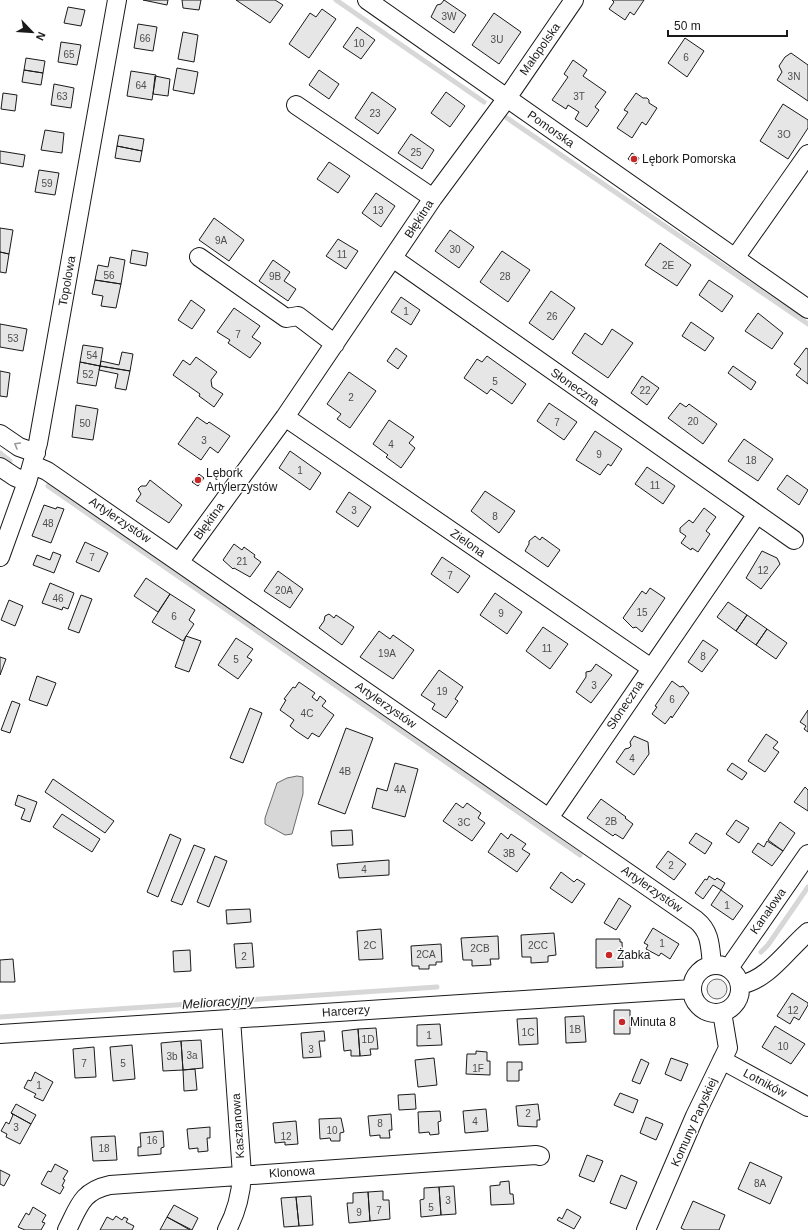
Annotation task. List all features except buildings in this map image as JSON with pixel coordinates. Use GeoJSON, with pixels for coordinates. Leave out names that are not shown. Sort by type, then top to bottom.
{"type":"FeatureCollection","features":[{"type":"Feature","properties":{"kind":"street","name":"Topolowa"},"geometry":{"type":"LineString","coordinates":[[0,557],[32,467],[117,0]]}},
{"type":"Feature","properties":{"kind":"street","name":"Pomorska"},"geometry":{"type":"LineString","coordinates":[[368,0],[808,309]]}},
{"type":"Feature","properties":{"kind":"street","name":"Małopolska"},"geometry":{"type":"LineString","coordinates":[[507,98],[574,0]]}},
{"type":"Feature","properties":{"kind":"street","name":"Błękitna"},"geometry":{"type":"LineString","coordinates":[[180,561],[285,417],[394,259],[433,198],[507,98]]}},
{"type":"Feature","properties":{"kind":"street"},"geometry":{"type":"LineString","coordinates":[[296,104],[433,198]]}},
{"type":"Feature","properties":{"kind":"street"},"geometry":{"type":"LineString","coordinates":[[735,258],[808,154]]}},
{"type":"Feature","properties":{"kind":"street"},"geometry":{"type":"LineString","coordinates":[[199,257],[286,318],[298,316],[335,344]]}},
{"type":"Feature","properties":{"kind":"street","name":"Słoneczna"},"geometry":{"type":"LineString","coordinates":[[394,259],[794,540]]}},
{"type":"Feature","properties":{"kind":"street","name":"Zielona"},"geometry":{"type":"LineString","coordinates":[[285,417],[651,668]]}},
{"type":"Feature","properties":{"kind":"street","name":"Artylerzystów"},"geometry":{"type":"LineString","coordinates":[[0,434],[19,448],[32,467],[47,471],[180,561],[702,924],[709,939],[712,965]]}},
{"type":"Feature","properties":{"kind":"street"},"geometry":{"type":"LineString","coordinates":[[0,467],[16,478],[32,467]]}},
{"type":"Feature","properties":{"kind":"street","name":"Słoneczna"},"geometry":{"type":"LineString","coordinates":[[549,818],[757,514]]}},
{"type":"Feature","properties":{"kind":"street","name":"Kanałowa"},"geometry":{"type":"LineString","coordinates":[[729,968],[808,854]]}},
{"type":"Feature","properties":{"kind":"street"},"geometry":{"type":"LineString","coordinates":[[740,985],[751,983],[765,975],[808,932]]}},
{"type":"Feature","properties":{"kind":"street"},"geometry":{"type":"LineString","coordinates":[[718,964],[729,968],[738,979],[740,985],[740,991],[736,1002],[728,1010],[722,1012],[715,1013],[702,1009],[693,998],[692,990],[695,977],[699,971],[712,965],[718,964]]}},
{"type":"Feature","properties":{"kind":"street","name":"Harcerzy"},"geometry":{"type":"LineString","coordinates":[[0,1034],[692,990]]}},
{"type":"Feature","properties":{"kind":"street","name":"Komuny Paryskiej"},"geometry":{"type":"LineString","coordinates":[[646,1230],[728,1044],[722,1012]]}},
{"type":"Feature","properties":{"kind":"street","name":"Kasztanowa"},"geometry":{"type":"LineString","coordinates":[[227,1230],[233,1219],[241,1191],[242,1175],[230,1019]]}},
{"type":"Feature","properties":{"kind":"street","name":"Lotników"},"geometry":{"type":"LineString","coordinates":[[722,1060],[808,1107]]}},
{"type":"Feature","properties":{"kind":"street","name":"Klonowa"},"geometry":{"type":"LineString","coordinates":[[67,1230],[80,1205],[90,1192],[96,1188],[110,1185],[536,1155],[540,1156]]}},
{"type":"Feature","properties":{"kind":"shaded area"},"geometry":{"type":"Polygon","coordinates":[[[297,776],[303,777],[303,794],[292,834],[285,835],[265,824],[265,818],[277,783],[287,778],[297,776]]]}},
{"type":"Feature","properties":{"kind":"shaded area"},"geometry":{"type":"Polygon","coordinates":[[[713,979],[721,979],[727,985],[727,993],[721,999],[713,999],[707,993],[707,985],[713,979]]]}},
{"type":"Feature","properties":{"kind":"waterway"},"geometry":{"type":"LineString","coordinates":[[336,0],[484,102]]}},
{"type":"Feature","properties":{"kind":"waterway"},"geometry":{"type":"LineString","coordinates":[[507,118],[808,324]]}},
{"type":"Feature","properties":{"kind":"waterway"},"geometry":{"type":"LineString","coordinates":[[0,453],[10,461]]}},
{"type":"Feature","properties":{"kind":"waterway"},"geometry":{"type":"LineString","coordinates":[[48,486],[580,855]]}},
{"type":"Feature","properties":{"kind":"waterway"},"geometry":{"type":"LineString","coordinates":[[761,952],[768,945],[808,887]]}},
{"type":"Feature","properties":{"kind":"waterway","name":"Melioracyjny"},"geometry":{"type":"LineString","coordinates":[[0,1017],[437,987]]}},
{"type":"Feature","properties":{"kind":"place","name":"Lębork Pomorska"},"geometry":{"type":"Point","coordinates":[634,159]}},
{"type":"Feature","properties":{"kind":"place","name":"Lębork Artylerzystów"},"geometry":{"type":"Point","coordinates":[198,480]}},
{"type":"Feature","properties":{"kind":"place","name":"Żabka"},"geometry":{"type":"Point","coordinates":[609,955]}},
{"type":"Feature","properties":{"kind":"place","name":"Minuta 8"},"geometry":{"type":"Point","coordinates":[622,1022]}}]}
